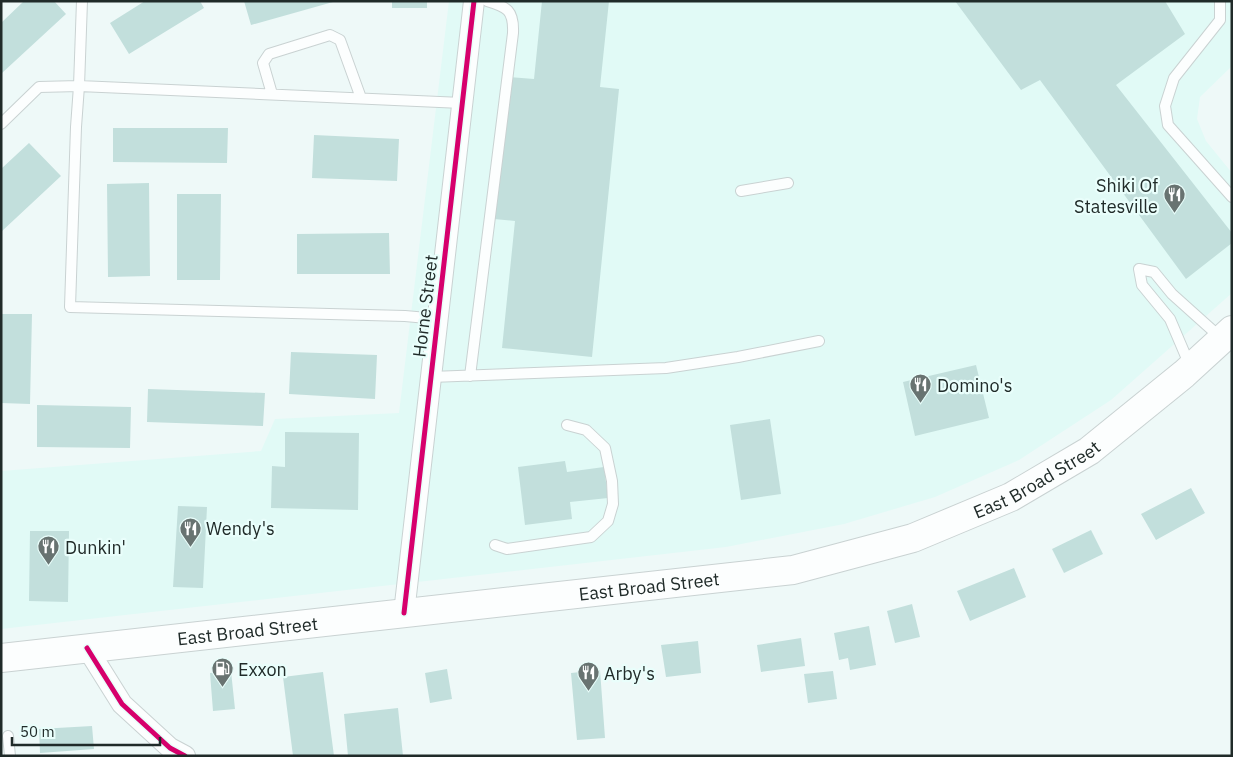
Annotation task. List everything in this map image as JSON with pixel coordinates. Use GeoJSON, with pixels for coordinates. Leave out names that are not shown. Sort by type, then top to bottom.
{"type":"FeatureCollection","features":[{"type":"Feature","properties":{"kind":"main road","name":"East Broad Street"},"geometry":{"type":"LineString","coordinates":[[1,658],[793,570],[913,538],[1011,497],[1089,451],[1227,334]]}},
{"type":"Feature","properties":{"kind":"street","name":"Horne Street"},"geometry":{"type":"LineString","coordinates":[[404,613],[474,1]]}},
{"type":"Feature","properties":{"kind":"street"},"geometry":{"type":"LineString","coordinates":[[86,648],[122,704],[170,748],[185,756]]}},
{"type":"Feature","properties":{"kind":"lane"},"geometry":{"type":"LineString","coordinates":[[82,1],[70,307],[405,316],[438,319]]}},
{"type":"Feature","properties":{"kind":"lane"},"geometry":{"type":"LineString","coordinates":[[470,376],[514,24],[509,10],[505,6],[487,1]]}},
{"type":"Feature","properties":{"kind":"lane"},"geometry":{"type":"LineString","coordinates":[[1220,1],[1220,20],[1174,78],[1165,106],[1168,125],[1232,196]]}},
{"type":"Feature","properties":{"kind":"lane"},"geometry":{"type":"LineString","coordinates":[[272,94],[263,63],[269,54],[330,34],[340,40],[361,98]]}},
{"type":"Feature","properties":{"kind":"lane"},"geometry":{"type":"LineString","coordinates":[[1,124],[39,87],[80,86],[462,103]]}},
{"type":"Feature","properties":{"kind":"lane"},"geometry":{"type":"LineString","coordinates":[[741,191],[788,183]]}},
{"type":"Feature","properties":{"kind":"lane"},"geometry":{"type":"LineString","coordinates":[[1190,367],[1170,319],[1142,285],[1140,269],[1154,272],[1172,294],[1227,334]]}},
{"type":"Feature","properties":{"kind":"lane"},"geometry":{"type":"LineString","coordinates":[[431,377],[666,368],[819,342]]}},
{"type":"Feature","properties":{"kind":"lane"},"geometry":{"type":"LineString","coordinates":[[495,546],[507,549],[591,537],[608,521],[612,504],[612,481],[605,448],[586,430],[567,425]]}},
{"type":"Feature","properties":{"kind":"lane"},"geometry":{"type":"LineString","coordinates":[[8,736],[10,756]]}},
{"type":"Feature","properties":{"kind":"shaded area"},"geometry":{"type":"Polygon","coordinates":[[[449,1],[1232,1],[1232,66],[1200,97],[1197,119],[1206,141],[1232,173],[1232,293],[1111,400],[1019,460],[935,497],[844,524],[726,547],[1,629],[1,471],[261,451],[275,419],[399,413],[449,1]]]}},
{"type":"Feature","properties":{"kind":"building"},"geometry":{"type":"Polygon","coordinates":[[[24,1],[54,1],[66,14],[2,73],[1,23],[24,1]]]}},
{"type":"Feature","properties":{"kind":"building"},"geometry":{"type":"Polygon","coordinates":[[[145,1],[200,1],[204,8],[129,54],[110,23],[145,1]]]}},
{"type":"Feature","properties":{"kind":"building"},"geometry":{"type":"Polygon","coordinates":[[[244,1],[333,1],[333,2],[251,25],[244,1]]]}},
{"type":"Feature","properties":{"kind":"building"},"geometry":{"type":"Polygon","coordinates":[[[392,1],[427,1],[427,8],[392,8],[392,1]]]}},
{"type":"Feature","properties":{"kind":"building"},"geometry":{"type":"Polygon","coordinates":[[[542,1],[609,1],[600,87],[619,89],[592,357],[502,348],[515,221],[494,219],[509,77],[534,79],[542,1]]]}},
{"type":"Feature","properties":{"kind":"building"},"geometry":{"type":"Polygon","coordinates":[[[955,1],[1165,1],[1185,34],[1116,85],[1232,233],[1232,243],[1186,279],[1040,80],[1021,90],[955,1]]]}},
{"type":"Feature","properties":{"kind":"building"},"geometry":{"type":"Polygon","coordinates":[[[113,128],[228,128],[227,163],[113,162],[113,128]]]}},
{"type":"Feature","properties":{"kind":"building"},"geometry":{"type":"Polygon","coordinates":[[[314,135],[399,139],[397,181],[312,178],[314,135]]]}},
{"type":"Feature","properties":{"kind":"building"},"geometry":{"type":"Polygon","coordinates":[[[29,143],[61,176],[1,232],[1,169],[29,143]]]}},
{"type":"Feature","properties":{"kind":"building"},"geometry":{"type":"Polygon","coordinates":[[[149,183],[150,276],[108,277],[107,184],[149,183]]]}},
{"type":"Feature","properties":{"kind":"building"},"geometry":{"type":"Polygon","coordinates":[[[177,194],[221,194],[220,280],[177,280],[177,194]]]}},
{"type":"Feature","properties":{"kind":"building"},"geometry":{"type":"Polygon","coordinates":[[[389,233],[390,274],[297,274],[297,234],[389,233]]]}},
{"type":"Feature","properties":{"kind":"building"},"geometry":{"type":"Polygon","coordinates":[[[1,314],[32,314],[30,404],[1,403],[1,314]]]}},
{"type":"Feature","properties":{"kind":"building"},"geometry":{"type":"Polygon","coordinates":[[[291,352],[377,355],[375,399],[289,394],[291,352]]]}},
{"type":"Feature","properties":{"kind":"building"},"geometry":{"type":"Polygon","coordinates":[[[976,365],[989,418],[915,436],[903,382],[976,365]]]}},
{"type":"Feature","properties":{"kind":"building"},"geometry":{"type":"Polygon","coordinates":[[[148,389],[265,393],[263,426],[147,422],[148,389]]]}},
{"type":"Feature","properties":{"kind":"building"},"geometry":{"type":"Polygon","coordinates":[[[37,405],[131,407],[130,448],[37,447],[37,405]]]}},
{"type":"Feature","properties":{"kind":"building"},"geometry":{"type":"Polygon","coordinates":[[[770,419],[781,494],[741,500],[730,425],[770,419]]]}},
{"type":"Feature","properties":{"kind":"building"},"geometry":{"type":"Polygon","coordinates":[[[285,432],[359,433],[358,510],[271,508],[272,466],[285,467],[285,432]]]}},
{"type":"Feature","properties":{"kind":"building"},"geometry":{"type":"Polygon","coordinates":[[[565,461],[567,472],[604,467],[608,498],[570,502],[572,519],[525,525],[518,467],[565,461]]]}},
{"type":"Feature","properties":{"kind":"building"},"geometry":{"type":"Polygon","coordinates":[[[1191,488],[1205,513],[1156,540],[1141,514],[1191,488]]]}},
{"type":"Feature","properties":{"kind":"building","name":"Wendy's"},"geometry":{"type":"Polygon","coordinates":[[[178,506],[207,507],[203,588],[173,587],[178,506]]]}},
{"type":"Feature","properties":{"kind":"building"},"geometry":{"type":"Polygon","coordinates":[[[1091,530],[1103,554],[1064,573],[1052,549],[1091,530]]]}},
{"type":"Feature","properties":{"kind":"building","name":"Dunkin'"},"geometry":{"type":"Polygon","coordinates":[[[30,531],[69,531],[68,602],[29,601],[30,531]]]}},
{"type":"Feature","properties":{"kind":"building"},"geometry":{"type":"Polygon","coordinates":[[[1014,568],[1026,597],[970,621],[957,591],[1014,568]]]}},
{"type":"Feature","properties":{"kind":"building"},"geometry":{"type":"Polygon","coordinates":[[[912,604],[920,637],[895,643],[887,611],[912,604]]]}},
{"type":"Feature","properties":{"kind":"building"},"geometry":{"type":"Polygon","coordinates":[[[869,626],[876,665],[850,670],[848,658],[839,660],[834,633],[869,626]]]}},
{"type":"Feature","properties":{"kind":"building"},"geometry":{"type":"Polygon","coordinates":[[[801,638],[805,666],[761,672],[757,645],[801,638]]]}},
{"type":"Feature","properties":{"kind":"building"},"geometry":{"type":"Polygon","coordinates":[[[698,641],[701,673],[666,677],[661,645],[698,641]]]}},
{"type":"Feature","properties":{"kind":"building"},"geometry":{"type":"Polygon","coordinates":[[[447,669],[452,699],[430,703],[425,673],[447,669]]]}},
{"type":"Feature","properties":{"kind":"building"},"geometry":{"type":"Polygon","coordinates":[[[600,670],[605,738],[577,740],[571,673],[600,670]]]}},
{"type":"Feature","properties":{"kind":"building"},"geometry":{"type":"Polygon","coordinates":[[[231,671],[235,709],[213,711],[210,673],[231,671]]]}},
{"type":"Feature","properties":{"kind":"building"},"geometry":{"type":"Polygon","coordinates":[[[833,671],[837,699],[808,703],[804,674],[833,671]]]}},
{"type":"Feature","properties":{"kind":"building"},"geometry":{"type":"Polygon","coordinates":[[[323,672],[334,756],[293,756],[283,677],[323,672]]]}},
{"type":"Feature","properties":{"kind":"building"},"geometry":{"type":"Polygon","coordinates":[[[398,708],[403,756],[348,756],[344,714],[398,708]]]}},
{"type":"Feature","properties":{"kind":"building"},"geometry":{"type":"Polygon","coordinates":[[[92,726],[94,749],[40,753],[39,729],[92,726]]]}},
{"type":"Feature","properties":{"kind":"cycle path"},"geometry":{"type":"LineString","coordinates":[[404,613],[474,1]]}},
{"type":"Feature","properties":{"kind":"cycle path"},"geometry":{"type":"LineString","coordinates":[[87,648],[122,704],[170,748],[185,756]]}},
{"type":"Feature","properties":{"kind":"place","name":"Shiki Of Statesville"},"geometry":{"type":"Point","coordinates":[1174,214]}},
{"type":"Feature","properties":{"kind":"place","name":"Domino's"},"geometry":{"type":"Point","coordinates":[921,404]}},
{"type":"Feature","properties":{"kind":"place","name":"Wendy's"},"geometry":{"type":"Point","coordinates":[190,547]}},
{"type":"Feature","properties":{"kind":"place","name":"Dunkin'"},"geometry":{"type":"Point","coordinates":[49,566]}},
{"type":"Feature","properties":{"kind":"place","name":"Exxon"},"geometry":{"type":"Point","coordinates":[222,688]}},
{"type":"Feature","properties":{"kind":"place","name":"Arby's"},"geometry":{"type":"Point","coordinates":[588,692]}}]}
